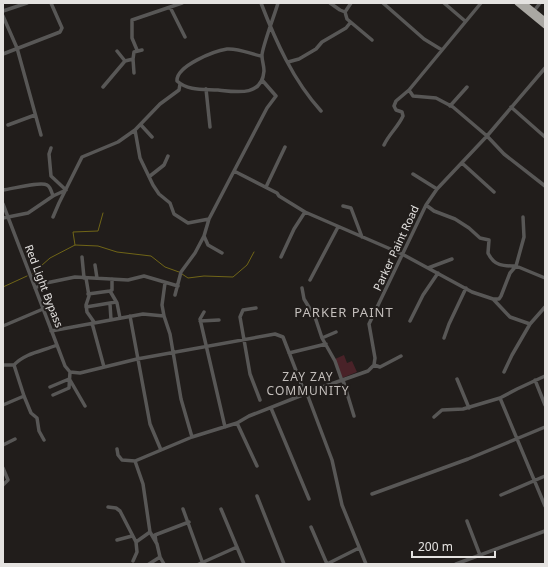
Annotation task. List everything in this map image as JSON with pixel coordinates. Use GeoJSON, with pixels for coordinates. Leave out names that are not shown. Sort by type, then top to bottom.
{"type":"FeatureCollection","features":[{"type":"Feature","properties":{"kind":"highway"},"geometry":{"type":"LineString","coordinates":[[517,3],[545,26]]}},
{"type":"Feature","properties":{"kind":"highway"},"geometry":{"type":"LineString","coordinates":[[524,3],[545,20]]}},
{"type":"Feature","properties":{"kind":"street"},"geometry":{"type":"LineString","coordinates":[[3,11],[27,3]]}},
{"type":"Feature","properties":{"kind":"street"},"geometry":{"type":"LineString","coordinates":[[3,54],[62,30],[51,3]]}},
{"type":"Feature","properties":{"kind":"street"},"geometry":{"type":"LineString","coordinates":[[137,50],[132,38],[132,20],[182,3]]}},
{"type":"Feature","properties":{"kind":"street"},"geometry":{"type":"LineString","coordinates":[[261,3],[270,27],[305,93],[321,111]]}},
{"type":"Feature","properties":{"kind":"street"},"geometry":{"type":"LineString","coordinates":[[262,56],[228,49],[185,67],[176,78],[180,84],[197,89],[247,92],[256,88],[262,80],[264,72],[262,56],[278,3]]}},
{"type":"Feature","properties":{"kind":"street"},"geometry":{"type":"LineString","coordinates":[[330,3],[345,12],[350,23],[372,40]]}},
{"type":"Feature","properties":{"kind":"street"},"geometry":{"type":"LineString","coordinates":[[345,12],[351,3]]}},
{"type":"Feature","properties":{"kind":"street"},"geometry":{"type":"LineString","coordinates":[[383,3],[424,39],[442,50]]}},
{"type":"Feature","properties":{"kind":"street"},"geometry":{"type":"LineString","coordinates":[[444,3],[465,21]]}},
{"type":"Feature","properties":{"kind":"street"},"geometry":{"type":"LineString","coordinates":[[384,145],[388,137],[400,123],[403,116],[402,112],[396,110],[394,106],[396,101],[409,90],[481,3]]}},
{"type":"Feature","properties":{"kind":"street"},"geometry":{"type":"LineString","coordinates":[[534,11],[540,3]]}},
{"type":"Feature","properties":{"kind":"street"},"geometry":{"type":"LineString","coordinates":[[170,7],[185,37]]}},
{"type":"Feature","properties":{"kind":"street"},"geometry":{"type":"LineString","coordinates":[[3,16],[10,36],[17,48],[41,135]]}},
{"type":"Feature","properties":{"kind":"street"},"geometry":{"type":"LineString","coordinates":[[288,62],[299,59],[316,49],[322,42],[346,28],[350,23]]}},
{"type":"Feature","properties":{"kind":"street"},"geometry":{"type":"LineString","coordinates":[[117,50],[125,61]]}},
{"type":"Feature","properties":{"kind":"street"},"geometry":{"type":"LineString","coordinates":[[137,50],[142,50]]}},
{"type":"Feature","properties":{"kind":"street"},"geometry":{"type":"LineString","coordinates":[[134,73],[133,59],[134,52],[137,50]]}},
{"type":"Feature","properties":{"kind":"street"},"geometry":{"type":"LineString","coordinates":[[103,87],[125,61],[133,59]]}},
{"type":"Feature","properties":{"kind":"street","name":"Parker Paint Road"},"geometry":{"type":"LineString","coordinates":[[374,366],[375,358],[369,324],[426,205],[437,189],[487,136],[545,68]]}},
{"type":"Feature","properties":{"kind":"street"},"geometry":{"type":"LineString","coordinates":[[175,294],[180,273],[188,265],[204,236],[209,219],[267,108],[276,96],[262,80]]}},
{"type":"Feature","properties":{"kind":"street"},"geometry":{"type":"LineString","coordinates":[[53,218],[82,157],[118,142],[135,130],[155,109],[179,90],[180,84]]}},
{"type":"Feature","properties":{"kind":"street"},"geometry":{"type":"LineString","coordinates":[[450,106],[467,87]]}},
{"type":"Feature","properties":{"kind":"street"},"geometry":{"type":"LineString","coordinates":[[206,89],[210,127]]}},
{"type":"Feature","properties":{"kind":"street"},"geometry":{"type":"LineString","coordinates":[[409,90],[413,96],[436,98],[450,106],[487,136],[504,154],[545,186]]}},
{"type":"Feature","properties":{"kind":"street"},"geometry":{"type":"LineString","coordinates":[[511,107],[545,137]]}},
{"type":"Feature","properties":{"kind":"street"},"geometry":{"type":"LineString","coordinates":[[8,125],[35,115]]}},
{"type":"Feature","properties":{"kind":"street"},"geometry":{"type":"LineString","coordinates":[[141,125],[152,137]]}},
{"type":"Feature","properties":{"kind":"street"},"geometry":{"type":"LineString","coordinates":[[135,130],[140,158],[159,194],[170,203],[174,214],[184,222],[188,223],[209,219]]}},
{"type":"Feature","properties":{"kind":"street"},"geometry":{"type":"LineString","coordinates":[[266,187],[286,147]]}},
{"type":"Feature","properties":{"kind":"street"},"geometry":{"type":"LineString","coordinates":[[51,148],[48,154],[51,176],[66,190]]}},
{"type":"Feature","properties":{"kind":"street"},"geometry":{"type":"LineString","coordinates":[[150,176],[164,165],[168,156]]}},
{"type":"Feature","properties":{"kind":"street"},"geometry":{"type":"LineString","coordinates":[[462,163],[494,192]]}},
{"type":"Feature","properties":{"kind":"street"},"geometry":{"type":"LineString","coordinates":[[234,171],[266,187],[305,212],[402,254],[466,288],[493,299],[499,299],[510,273],[516,266],[524,237],[523,217]]}},
{"type":"Feature","properties":{"kind":"street"},"geometry":{"type":"LineString","coordinates":[[413,174],[437,189]]}},
{"type":"Feature","properties":{"kind":"street"},"geometry":{"type":"LineString","coordinates":[[3,190],[32,184],[45,184],[49,186],[53,196]]}},
{"type":"Feature","properties":{"kind":"street"},"geometry":{"type":"LineString","coordinates":[[5,217],[28,213],[53,196],[66,190]]}},
{"type":"Feature","properties":{"kind":"street","name":"Red Light Bypass"},"geometry":{"type":"LineString","coordinates":[[3,204],[5,217],[35,288],[65,366],[70,372]]}},
{"type":"Feature","properties":{"kind":"street"},"geometry":{"type":"LineString","coordinates":[[426,205],[434,211],[455,219],[469,228],[480,238],[488,240],[488,253],[497,264],[503,266],[516,266],[545,278]]}},
{"type":"Feature","properties":{"kind":"street"},"geometry":{"type":"LineString","coordinates":[[343,206],[351,208],[362,237]]}},
{"type":"Feature","properties":{"kind":"street"},"geometry":{"type":"LineString","coordinates":[[281,258],[305,212]]}},
{"type":"Feature","properties":{"kind":"street"},"geometry":{"type":"LineString","coordinates":[[310,280],[338,227]]}},
{"type":"Feature","properties":{"kind":"street"},"geometry":{"type":"LineString","coordinates":[[204,236],[208,245],[222,254]]}},
{"type":"Feature","properties":{"kind":"street"},"geometry":{"type":"LineString","coordinates":[[82,257],[88,294],[86,307],[87,312],[93,322],[104,367]]}},
{"type":"Feature","properties":{"kind":"street"},"geometry":{"type":"LineString","coordinates":[[428,268],[452,259]]}},
{"type":"Feature","properties":{"kind":"street"},"geometry":{"type":"LineString","coordinates":[[95,265],[97,278]]}},
{"type":"Feature","properties":{"kind":"street"},"geometry":{"type":"LineString","coordinates":[[410,321],[423,295],[438,273]]}},
{"type":"Feature","properties":{"kind":"street"},"geometry":{"type":"LineString","coordinates":[[35,288],[46,283],[75,277],[132,280],[146,276],[178,286]]}},
{"type":"Feature","properties":{"kind":"street"},"geometry":{"type":"LineString","coordinates":[[110,291],[112,290],[112,279]]}},
{"type":"Feature","properties":{"kind":"street"},"geometry":{"type":"LineString","coordinates":[[165,283],[162,305],[170,334],[181,399],[192,437]]}},
{"type":"Feature","properties":{"kind":"street"},"geometry":{"type":"LineString","coordinates":[[302,288],[304,299],[315,317],[322,338],[343,380],[354,416]]}},
{"type":"Feature","properties":{"kind":"street"},"geometry":{"type":"LineString","coordinates":[[444,338],[466,288]]}},
{"type":"Feature","properties":{"kind":"street"},"geometry":{"type":"LineString","coordinates":[[88,294],[110,291]]}},
{"type":"Feature","properties":{"kind":"street"},"geometry":{"type":"LineString","coordinates":[[110,291],[116,302],[120,318]]}},
{"type":"Feature","properties":{"kind":"street"},"geometry":{"type":"LineString","coordinates":[[493,299],[510,317],[530,324]]}},
{"type":"Feature","properties":{"kind":"street"},"geometry":{"type":"LineString","coordinates":[[86,307],[116,302]]}},
{"type":"Feature","properties":{"kind":"street"},"geometry":{"type":"LineString","coordinates":[[110,304],[111,320]]}},
{"type":"Feature","properties":{"kind":"street"},"geometry":{"type":"LineString","coordinates":[[504,372],[530,324],[545,307]]}},
{"type":"Feature","properties":{"kind":"street"},"geometry":{"type":"LineString","coordinates":[[256,308],[243,310],[240,313],[250,374],[260,400]]}},
{"type":"Feature","properties":{"kind":"street"},"geometry":{"type":"LineString","coordinates":[[3,326],[43,309]]}},
{"type":"Feature","properties":{"kind":"street"},"geometry":{"type":"LineString","coordinates":[[204,312],[200,321],[225,427]]}},
{"type":"Feature","properties":{"kind":"street"},"geometry":{"type":"LineString","coordinates":[[51,330],[147,313],[164,316]]}},
{"type":"Feature","properties":{"kind":"street"},"geometry":{"type":"LineString","coordinates":[[130,316],[150,424],[161,450]]}},
{"type":"Feature","properties":{"kind":"street"},"geometry":{"type":"LineString","coordinates":[[200,321],[219,320]]}},
{"type":"Feature","properties":{"kind":"street"},"geometry":{"type":"LineString","coordinates":[[322,338],[336,332]]}},
{"type":"Feature","properties":{"kind":"street"},"geometry":{"type":"LineString","coordinates":[[53,395],[64,392],[69,388],[70,372],[76,374],[137,359],[280,334],[283,337],[302,386],[306,391],[332,460],[342,505],[366,564]]}},
{"type":"Feature","properties":{"kind":"street"},"geometry":{"type":"LineString","coordinates":[[289,353],[326,344]]}},
{"type":"Feature","properties":{"kind":"street"},"geometry":{"type":"LineString","coordinates":[[3,365],[14,365],[25,356],[41,352],[57,345]]}},
{"type":"Feature","properties":{"kind":"street"},"geometry":{"type":"LineString","coordinates":[[117,449],[118,455],[122,460],[135,461],[192,437],[237,423],[249,416],[305,394],[306,391],[314,390],[368,371],[374,366],[380,367],[401,356]]}},
{"type":"Feature","properties":{"kind":"street"},"geometry":{"type":"LineString","coordinates":[[14,365],[24,396],[31,413],[37,418],[39,431],[44,440]]}},
{"type":"Feature","properties":{"kind":"street"},"geometry":{"type":"LineString","coordinates":[[434,418],[442,410],[469,408],[500,398],[545,376]]}},
{"type":"Feature","properties":{"kind":"street"},"geometry":{"type":"LineString","coordinates":[[457,379],[469,408]]}},
{"type":"Feature","properties":{"kind":"street"},"geometry":{"type":"LineString","coordinates":[[50,387],[70,380]]}},
{"type":"Feature","properties":{"kind":"street"},"geometry":{"type":"LineString","coordinates":[[70,380],[85,406]]}},
{"type":"Feature","properties":{"kind":"street"},"geometry":{"type":"LineString","coordinates":[[535,380],[545,405]]}},
{"type":"Feature","properties":{"kind":"street"},"geometry":{"type":"LineString","coordinates":[[3,405],[24,396]]}},
{"type":"Feature","properties":{"kind":"street"},"geometry":{"type":"LineString","coordinates":[[500,398],[518,438],[545,506]]}},
{"type":"Feature","properties":{"kind":"street"},"geometry":{"type":"LineString","coordinates":[[271,408],[309,500]]}},
{"type":"Feature","properties":{"kind":"street"},"geometry":{"type":"LineString","coordinates":[[237,423],[257,466]]}},
{"type":"Feature","properties":{"kind":"street"},"geometry":{"type":"LineString","coordinates":[[372,494],[468,459],[545,427]]}},
{"type":"Feature","properties":{"kind":"street"},"geometry":{"type":"LineString","coordinates":[[3,444],[15,439]]}},
{"type":"Feature","properties":{"kind":"street"},"geometry":{"type":"LineString","coordinates":[[135,461],[143,484],[150,532],[157,544]]}},
{"type":"Feature","properties":{"kind":"street"},"geometry":{"type":"LineString","coordinates":[[3,468],[8,480],[3,486]]}},
{"type":"Feature","properties":{"kind":"street"},"geometry":{"type":"LineString","coordinates":[[502,495],[545,476]]}},
{"type":"Feature","properties":{"kind":"street"},"geometry":{"type":"LineString","coordinates":[[257,496],[284,564]]}},
{"type":"Feature","properties":{"kind":"street"},"geometry":{"type":"LineString","coordinates":[[108,507],[116,508],[120,511],[136,542],[137,552],[133,561]]}},
{"type":"Feature","properties":{"kind":"street"},"geometry":{"type":"LineString","coordinates":[[184,509],[202,564],[237,547]]}},
{"type":"Feature","properties":{"kind":"street"},"geometry":{"type":"LineString","coordinates":[[221,509],[244,564]]}},
{"type":"Feature","properties":{"kind":"street"},"geometry":{"type":"LineString","coordinates":[[466,521],[480,555]]}},
{"type":"Feature","properties":{"kind":"street"},"geometry":{"type":"LineString","coordinates":[[164,564],[160,557],[155,535],[189,522]]}},
{"type":"Feature","properties":{"kind":"street"},"geometry":{"type":"LineString","coordinates":[[311,527],[327,564],[359,548]]}},
{"type":"Feature","properties":{"kind":"street"},"geometry":{"type":"LineString","coordinates":[[456,564],[545,531]]}},
{"type":"Feature","properties":{"kind":"street"},"geometry":{"type":"LineString","coordinates":[[136,542],[150,532]]}},
{"type":"Feature","properties":{"kind":"street"},"geometry":{"type":"LineString","coordinates":[[117,540],[132,536]]}},
{"type":"Feature","properties":{"kind":"street"},"geometry":{"type":"LineString","coordinates":[[149,564],[153,563],[160,557]]}},
{"type":"Feature","properties":{"kind":"shaded area"},"geometry":{"type":"Polygon","coordinates":[[[344,355],[347,363],[352,361],[357,372],[342,378],[335,359],[344,355]]]}},
{"type":"Feature","properties":{"kind":"waterway"},"geometry":{"type":"LineString","coordinates":[[75,245],[73,232],[98,231],[103,213]]}},
{"type":"Feature","properties":{"kind":"waterway"},"geometry":{"type":"LineString","coordinates":[[33,273],[50,258],[75,245],[98,246],[117,252],[151,256],[165,267],[179,272]]}},
{"type":"Feature","properties":{"kind":"waterway"},"geometry":{"type":"LineString","coordinates":[[182,274],[188,278],[204,276],[233,277],[247,265],[254,252]]}},
{"type":"Feature","properties":{"kind":"waterway"},"geometry":{"type":"LineString","coordinates":[[3,287],[27,276]]}},
{"type":"Feature","properties":{"kind":"district","name":"PARKER PAINT"},"geometry":{"type":"Point","coordinates":[344,312]}},
{"type":"Feature","properties":{"kind":"district","name":"ZAY ZAY COMMUNITY"},"geometry":{"type":"Point","coordinates":[308,384]}}]}
